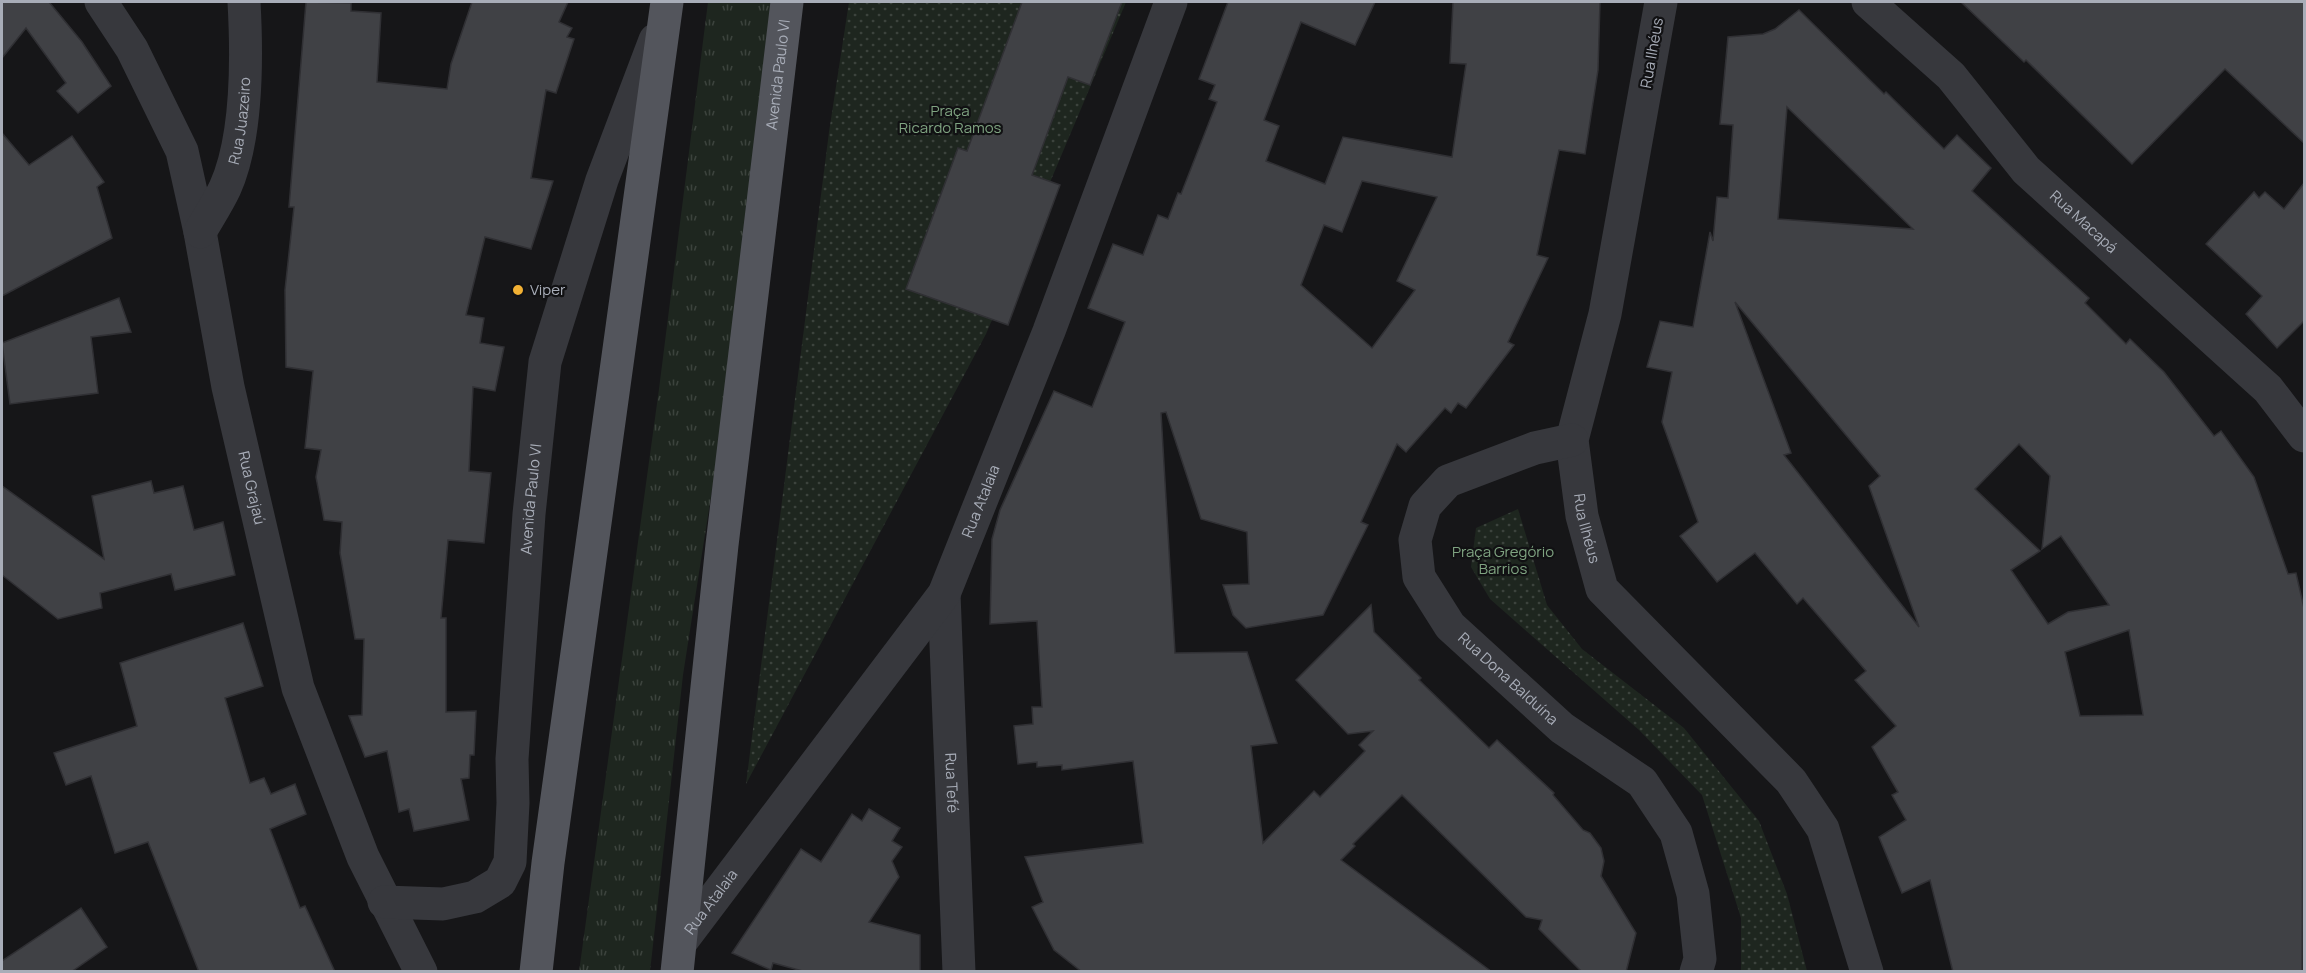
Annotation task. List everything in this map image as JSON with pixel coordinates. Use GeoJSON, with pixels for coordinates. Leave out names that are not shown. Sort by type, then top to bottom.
{"type":"FeatureCollection","features":[{"type":"Feature","properties":{"kind":"main road","name":"Avenida Paulo VI"},"geometry":{"type":"LineString","coordinates":[[679,957],[722,545],[787,2]]}},
{"type":"Feature","properties":{"kind":"main road","name":"Avenida Paulo VI"},"geometry":{"type":"LineString","coordinates":[[536,972],[548,863],[666,7]]}},
{"type":"Feature","properties":{"kind":"street","name":"Rua Grajaú"},"geometry":{"type":"LineString","coordinates":[[101,2],[132,49],[182,151],[200,232],[228,387],[298,688],[363,857],[420,972]]}},
{"type":"Feature","properties":{"kind":"street","name":"Rua Juazeiro"},"geometry":{"type":"LineString","coordinates":[[200,232],[226,187],[242,124],[246,46],[244,2]]}},
{"type":"Feature","properties":{"kind":"street","name":"Rua Atalaia"},"geometry":{"type":"LineString","coordinates":[[679,957],[944,594],[1049,331],[1171,2]]}},
{"type":"Feature","properties":{"kind":"street","name":"Rua Ilhéus"},"geometry":{"type":"LineString","coordinates":[[1661,2],[1605,314],[1572,440],[1581,516],[1602,589],[1791,781],[1823,829],[1867,972]]}},
{"type":"Feature","properties":{"kind":"street","name":"Rua Macapá"},"geometry":{"type":"LineString","coordinates":[[1868,2],[1952,76],[2026,170],[2268,389],[2304,436]]}},
{"type":"Feature","properties":{"kind":"street","name":"Avenida Paulo VI"},"geometry":{"type":"LineString","coordinates":[[384,902],[443,904],[475,897],[500,882],[510,862],[513,737],[529,514],[545,362],[602,180],[666,7]]}},
{"type":"Feature","properties":{"kind":"street","name":"Rua Dona Balduína"},"geometry":{"type":"LineString","coordinates":[[1572,440],[1535,448],[1448,481],[1425,506],[1415,540],[1419,577],[1450,626],[1562,728],[1642,782],[1676,833],[1693,894],[1700,959],[1696,972]]}},
{"type":"Feature","properties":{"kind":"street","name":"Rua Tefé"},"geometry":{"type":"LineString","coordinates":[[944,594],[959,972]]}},
{"type":"Feature","properties":{"kind":"green space"},"geometry":{"type":"Polygon","coordinates":[[[708,2],[772,2],[727,394],[683,675],[650,971],[579,972],[659,389],[708,2]]]}},
{"type":"Feature","properties":{"kind":"green space","name":"Praça Ricardo Ramos"},"geometry":{"type":"Polygon","coordinates":[[[849,2],[1126,2],[986,334],[746,784],[829,132],[849,2]]]}},
{"type":"Feature","properties":{"kind":"green space","name":"Praça Gregório Barrios"},"geometry":{"type":"Polygon","coordinates":[[[1518,509],[1547,605],[1582,649],[1684,728],[1759,821],[1787,894],[1807,971],[1741,971],[1741,918],[1702,795],[1639,730],[1490,599],[1471,567],[1476,528],[1518,509]]]}},
{"type":"Feature","properties":{"kind":"building"},"geometry":{"type":"Polygon","coordinates":[[[2,2],[49,2],[82,42],[111,86],[78,113],[57,91],[66,83],[26,28],[2,58],[2,2]]]}},
{"type":"Feature","properties":{"kind":"building"},"geometry":{"type":"Polygon","coordinates":[[[306,2],[351,3],[351,11],[381,13],[377,82],[447,89],[451,64],[472,2],[568,2],[559,22],[572,28],[567,37],[574,39],[556,93],[546,90],[531,178],[553,181],[531,249],[485,237],[466,315],[484,318],[480,343],[504,347],[495,391],[473,387],[469,471],[491,473],[484,543],[448,540],[441,618],[446,618],[446,712],[476,711],[474,755],[470,755],[469,778],[461,779],[469,820],[414,831],[409,809],[399,812],[387,751],[365,757],[349,716],[362,715],[364,639],[355,639],[340,553],[342,522],[324,520],[316,477],[321,450],[305,448],[313,371],[286,367],[285,290],[294,207],[289,207],[306,2]]]}},
{"type":"Feature","properties":{"kind":"building"},"geometry":{"type":"Polygon","coordinates":[[[1022,2],[1122,2],[1090,85],[1068,77],[1032,175],[1060,185],[1008,325],[906,289],[958,148],[967,151],[1022,2]]]}},
{"type":"Feature","properties":{"kind":"building"},"geometry":{"type":"Polygon","coordinates":[[[1228,2],[1375,2],[1355,45],[1301,22],[1264,120],[1279,126],[1266,161],[1325,184],[1343,137],[1452,157],[1466,64],[1450,63],[1453,2],[1600,2],[1598,70],[1585,154],[1559,150],[1537,255],[1548,258],[1508,342],[1514,345],[1466,408],[1458,403],[1451,413],[1445,408],[1406,452],[1397,444],[1361,522],[1368,525],[1323,615],[1246,628],[1233,615],[1223,585],[1249,584],[1247,532],[1201,519],[1166,412],[1161,413],[1175,653],[1247,652],[1277,743],[1251,746],[1263,843],[1314,791],[1320,797],[1365,751],[1359,745],[1373,731],[1348,734],[1296,680],[1371,605],[1374,632],[1421,678],[1419,680],[1489,748],[1497,740],[1554,793],[1553,795],[1583,830],[1590,833],[1601,848],[1604,861],[1601,876],[1636,933],[1626,972],[1582,972],[1539,929],[1542,920],[1526,917],[1402,795],[1353,844],[1355,846],[1341,860],[1492,972],[1082,972],[1054,950],[1032,907],[1043,902],[1025,857],[1143,843],[1133,761],[1062,770],[1062,765],[1037,767],[1037,762],[1018,764],[1014,726],[1033,724],[1032,707],[1042,707],[1037,621],[990,624],[992,539],[1000,510],[1054,391],[1092,407],[1125,322],[1088,308],[1113,244],[1143,255],[1158,215],[1168,219],[1178,193],[1181,194],[1217,102],[1209,99],[1215,85],[1199,79],[1228,2]],[[1362,181],[1342,232],[1324,225],[1301,285],[1372,348],[1415,290],[1397,281],[1437,197],[1362,181]]]}},
{"type":"Feature","properties":{"kind":"building"},"geometry":{"type":"Polygon","coordinates":[[[1961,2],[2304,2],[2304,143],[2225,69],[2132,164],[2026,60],[2024,62],[1961,2]]]}},
{"type":"Feature","properties":{"kind":"building"},"geometry":{"type":"Polygon","coordinates":[[[1799,10],[1884,94],[1886,92],[1944,149],[1957,135],[1991,168],[1972,191],[2089,298],[2085,303],[2126,344],[2130,339],[2164,372],[2214,436],[2221,431],[2254,477],[2288,574],[2296,573],[2304,608],[2302,972],[1953,972],[1930,880],[1902,893],[1879,837],[1906,820],[1892,795],[1898,792],[1872,747],[1896,726],[1855,680],[1866,671],[1803,598],[1797,604],[1755,553],[1717,582],[1680,536],[1698,522],[1662,422],[1672,372],[1647,367],[1660,321],[1693,327],[1710,232],[1713,241],[1717,197],[1728,198],[1733,125],[1720,124],[1728,37],[1763,34],[1775,29],[1799,10]],[[1787,107],[1778,219],[1913,229],[1787,107]],[[1735,302],[1791,453],[1784,455],[1919,627],[1869,486],[1880,476],[1735,302]],[[2019,444],[1975,489],[2040,551],[2011,570],[2048,624],[2068,612],[2109,605],[2061,536],[2042,549],[2050,476],[2019,444]],[[2129,630],[2065,652],[2080,716],[2143,715],[2129,630]]]}},
{"type":"Feature","properties":{"kind":"building"},"geometry":{"type":"Polygon","coordinates":[[[2,133],[29,165],[72,136],[104,182],[97,187],[112,238],[2,296],[2,133]]]}},
{"type":"Feature","properties":{"kind":"building"},"geometry":{"type":"Polygon","coordinates":[[[2304,183],[2304,321],[2277,348],[2246,314],[2262,296],[2206,244],[2254,192],[2259,198],[2265,192],[2284,209],[2304,183]]]}},
{"type":"Feature","properties":{"kind":"building"},"geometry":{"type":"Polygon","coordinates":[[[119,298],[131,332],[91,337],[98,393],[10,404],[2,343],[119,298]]]}},
{"type":"Feature","properties":{"kind":"building"},"geometry":{"type":"Polygon","coordinates":[[[151,481],[154,493],[183,486],[194,530],[223,522],[235,575],[175,590],[171,574],[100,593],[102,608],[58,619],[2,575],[2,486],[104,559],[92,496],[151,481]]]}},
{"type":"Feature","properties":{"kind":"building"},"geometry":{"type":"Polygon","coordinates":[[[243,623],[263,686],[225,698],[250,783],[264,778],[271,794],[295,784],[306,814],[270,829],[300,908],[305,906],[335,972],[199,972],[148,842],[115,853],[91,776],[66,785],[54,753],[137,726],[120,663],[243,623]]]}},
{"type":"Feature","properties":{"kind":"building"},"geometry":{"type":"Polygon","coordinates":[[[869,809],[900,828],[892,841],[902,847],[892,861],[899,877],[869,922],[920,935],[920,972],[806,972],[773,963],[771,970],[732,953],[801,849],[821,862],[852,814],[862,821],[869,809]]]}},
{"type":"Feature","properties":{"kind":"building"},"geometry":{"type":"Polygon","coordinates":[[[81,908],[107,947],[71,972],[2,972],[2,961],[81,908]]]}},
{"type":"Feature","properties":{"kind":"place","name":"Viper"},"geometry":{"type":"Point","coordinates":[518,290]}}]}
